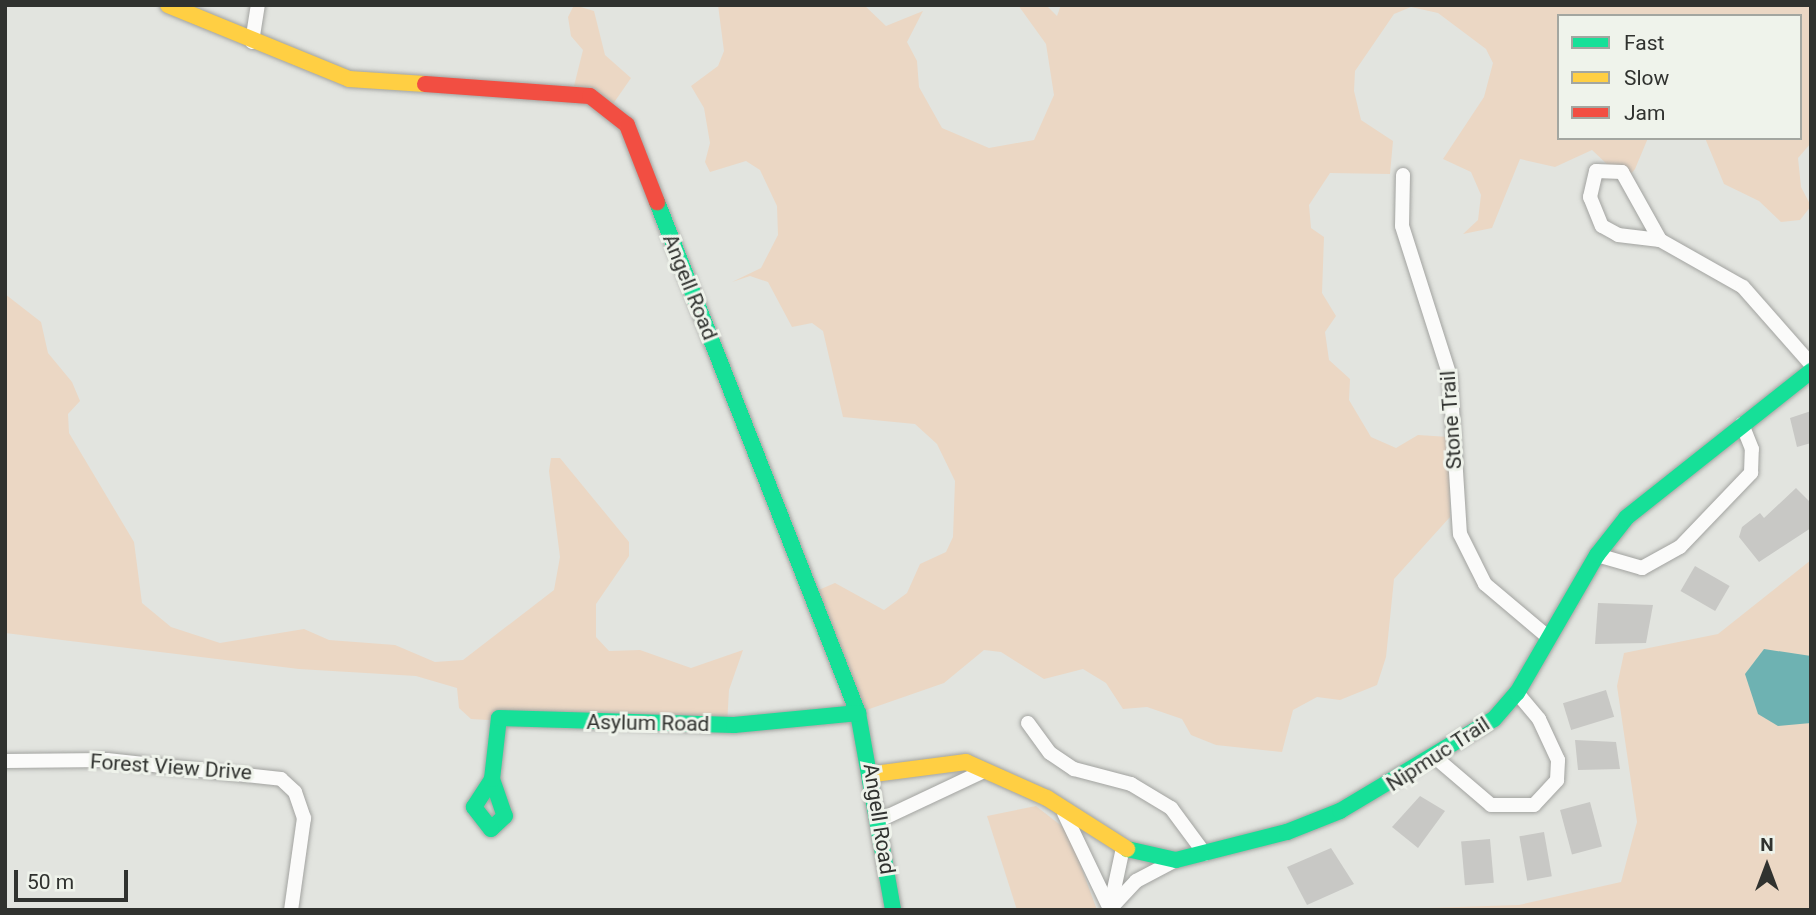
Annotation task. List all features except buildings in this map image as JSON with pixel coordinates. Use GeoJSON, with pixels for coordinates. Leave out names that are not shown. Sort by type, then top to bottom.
{"type":"FeatureCollection","features":[{"type":"Feature","properties":{"kind":"street","name":"Angell Road"},"geometry":{"type":"LineString","coordinates":[[168,5],[252,42],[377,84],[590,96],[627,125],[814,587],[858,713],[874,774],[882,819],[893,910]]}},
{"type":"Feature","properties":{"kind":"street"},"geometry":{"type":"LineString","coordinates":[[252,42],[258,5]]}},
{"type":"Feature","properties":{"kind":"street"},"geometry":{"type":"LineString","coordinates":[[1660,240],[1622,172],[1596,171],[1590,197],[1602,226],[1618,234],[1660,240],[1743,287],[1811,364]]}},
{"type":"Feature","properties":{"kind":"street","name":"Stone Trail"},"geometry":{"type":"LineString","coordinates":[[1404,175],[1402,226],[1450,376],[1460,534],[1485,584],[1548,636]]}},
{"type":"Feature","properties":{"kind":"street","name":"Nipmuc Trail"},"geometry":{"type":"LineString","coordinates":[[874,774],[966,762],[982,772],[1016,782],[1123,848],[1176,860],[1205,854],[1340,811],[1436,758],[1494,719],[1517,693],[1597,555],[1657,487],[1811,371]]}},
{"type":"Feature","properties":{"kind":"street"},"geometry":{"type":"LineString","coordinates":[[1597,555],[1643,568],[1680,547],[1751,473],[1752,449],[1742,424]]}},
{"type":"Feature","properties":{"kind":"street"},"geometry":{"type":"LineString","coordinates":[[1436,758],[1491,805],[1534,804],[1557,780],[1558,760],[1539,719],[1517,693]]}},
{"type":"Feature","properties":{"kind":"street","name":"Asylum Road"},"geometry":{"type":"LineString","coordinates":[[492,779],[499,718],[734,725],[858,713]]}},
{"type":"Feature","properties":{"kind":"street"},"geometry":{"type":"LineString","coordinates":[[1028,723],[1050,753],[1074,769],[1131,784],[1171,808],[1205,854]]}},
{"type":"Feature","properties":{"kind":"street","name":"Forest View Drive"},"geometry":{"type":"LineString","coordinates":[[5,761],[107,760],[281,779],[295,792],[303,818],[291,910]]}},
{"type":"Feature","properties":{"kind":"street"},"geometry":{"type":"LineString","coordinates":[[882,819],[982,772]]}},
{"type":"Feature","properties":{"kind":"street"},"geometry":{"type":"LineString","coordinates":[[1064,813],[1110,909]]}},
{"type":"Feature","properties":{"kind":"street"},"geometry":{"type":"LineString","coordinates":[[1110,909],[1123,848]]}},
{"type":"Feature","properties":{"kind":"street"},"geometry":{"type":"LineString","coordinates":[[1110,909],[1136,881],[1176,860]]}},
{"type":"Feature","properties":{"kind":"shaded area"},"geometry":{"type":"Polygon","coordinates":[[[574,5],[594,11],[605,55],[631,78],[613,104],[572,94],[583,50],[571,36],[568,17],[574,5]]]}},
{"type":"Feature","properties":{"kind":"shaded area"},"geometry":{"type":"Polygon","coordinates":[[[718,5],[864,5],[886,26],[923,11],[907,42],[917,61],[919,87],[942,128],[989,148],[1034,140],[1054,95],[1046,44],[1018,5],[1046,5],[1057,16],[1061,5],[1811,5],[1811,143],[1798,158],[1801,187],[1811,206],[1800,220],[1781,222],[1759,201],[1724,184],[1706,140],[1802,140],[1802,14],[1557,14],[1557,140],[1647,140],[1635,169],[1625,181],[1592,150],[1555,167],[1520,159],[1492,228],[1463,234],[1478,220],[1481,195],[1471,172],[1443,159],[1484,97],[1493,63],[1486,49],[1438,13],[1411,7],[1394,14],[1355,71],[1354,91],[1361,120],[1393,141],[1390,174],[1330,173],[1309,205],[1311,228],[1324,237],[1322,293],[1336,316],[1325,332],[1329,360],[1350,379],[1349,400],[1371,437],[1396,448],[1418,435],[1449,437],[1450,517],[1394,579],[1386,657],[1377,685],[1340,700],[1317,697],[1293,710],[1282,752],[1216,745],[1191,735],[1182,719],[1147,707],[1123,709],[1106,683],[1083,669],[1044,679],[1001,652],[984,650],[944,683],[852,715],[809,594],[835,583],[884,610],[907,593],[920,564],[946,552],[953,537],[955,481],[937,444],[915,424],[843,417],[823,331],[812,323],[792,327],[768,282],[750,276],[732,282],[761,268],[778,235],[777,206],[760,170],[746,161],[710,172],[705,162],[710,143],[704,108],[691,86],[718,66],[724,51],[718,5]]]}},
{"type":"Feature","properties":{"kind":"shaded area"},"geometry":{"type":"Polygon","coordinates":[[[5,294],[41,322],[48,353],[72,382],[80,401],[68,414],[69,433],[134,542],[142,603],[171,627],[220,643],[304,629],[329,640],[395,645],[435,662],[463,660],[554,590],[560,557],[549,471],[551,458],[560,458],[629,542],[629,556],[596,604],[596,637],[609,651],[640,650],[691,668],[743,650],[729,690],[727,725],[617,727],[471,719],[459,708],[457,688],[416,676],[299,669],[5,633],[5,294]]]}},
{"type":"Feature","properties":{"kind":"shaded area"},"geometry":{"type":"Polygon","coordinates":[[[1811,560],[1811,910],[1366,910],[1519,905],[1621,882],[1637,822],[1617,686],[1624,653],[1718,634],[1811,560]]]}},
{"type":"Feature","properties":{"kind":"shaded area"},"geometry":{"type":"Polygon","coordinates":[[[1036,806],[1068,831],[1097,910],[1017,910],[987,816],[1036,806]]]}},
{"type":"Feature","properties":{"kind":"water"},"geometry":{"type":"Polygon","coordinates":[[[1764,649],[1811,656],[1811,723],[1778,726],[1758,714],[1745,674],[1764,649]]]}},
{"type":"Feature","properties":{"kind":"traffic: fast"},"geometry":{"type":"LineString","coordinates":[[657,202],[858,713],[893,910]]}},
{"type":"Feature","properties":{"kind":"traffic: fast"},"geometry":{"type":"LineString","coordinates":[[1127,849],[1176,860],[1287,832],[1340,811],[1494,719],[1517,693],[1597,555],[1627,517],[1811,371]]}},
{"type":"Feature","properties":{"kind":"traffic: fast"},"geometry":{"type":"LineString","coordinates":[[492,779],[505,816],[491,829],[474,807],[492,779],[499,718],[734,725],[858,713]]}},
{"type":"Feature","properties":{"kind":"traffic: slow"},"geometry":{"type":"LineString","coordinates":[[168,5],[349,79],[425,84]]}},
{"type":"Feature","properties":{"kind":"traffic: slow"},"geometry":{"type":"LineString","coordinates":[[874,774],[966,762],[1047,798],[1127,849]]}},
{"type":"Feature","properties":{"kind":"traffic: jam"},"geometry":{"type":"LineString","coordinates":[[425,84],[590,96],[627,125],[657,202]]}}]}
